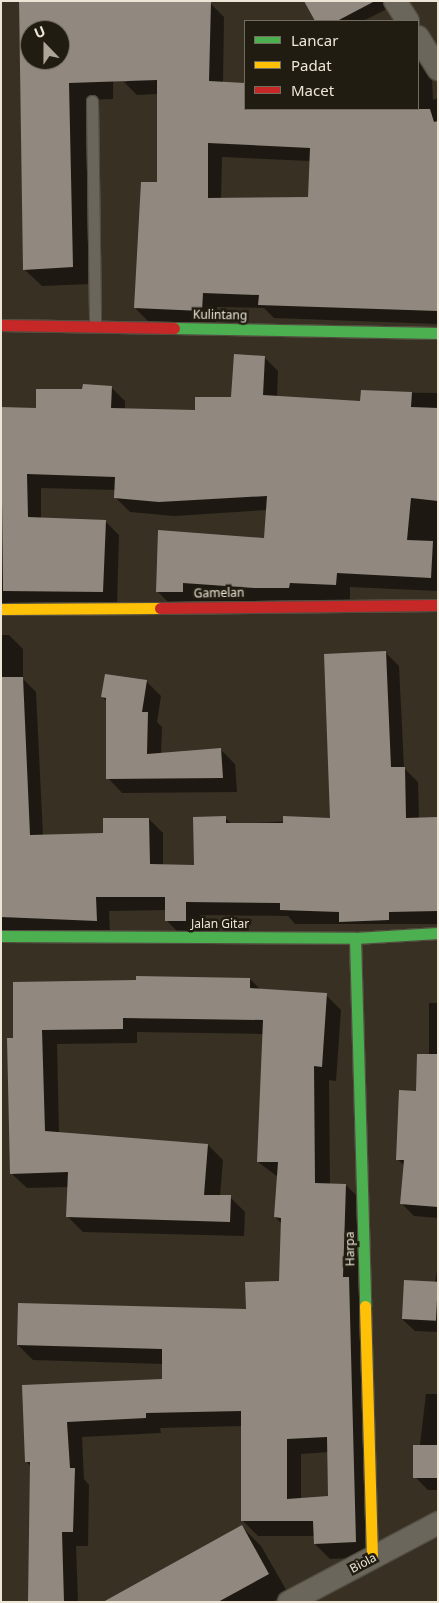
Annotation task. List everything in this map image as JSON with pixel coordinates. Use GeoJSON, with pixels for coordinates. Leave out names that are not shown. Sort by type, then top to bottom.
{"type":"FeatureCollection","features":[{"type":"Feature","properties":{"kind":"street"},"geometry":{"type":"LineString","coordinates":[[395,1],[407,20]]}},
{"type":"Feature","properties":{"kind":"street"},"geometry":{"type":"LineString","coordinates":[[419,39],[438,69]]}},
{"type":"Feature","properties":{"kind":"street","name":"Kulintang"},"geometry":{"type":"LineString","coordinates":[[1,325],[438,333]]}},
{"type":"Feature","properties":{"kind":"street","name":"Gamelan"},"geometry":{"type":"LineString","coordinates":[[1,610],[438,605]]}},
{"type":"Feature","properties":{"kind":"street","name":"Jalan Gitar"},"geometry":{"type":"LineString","coordinates":[[1,936],[355,938],[438,933]]}},
{"type":"Feature","properties":{"kind":"street","name":"Harpa"},"geometry":{"type":"LineString","coordinates":[[355,938],[372,1558]]}},
{"type":"Feature","properties":{"kind":"street","name":"Biola"},"geometry":{"type":"LineString","coordinates":[[288,1602],[438,1523]]}},
{"type":"Feature","properties":{"kind":"lane"},"geometry":{"type":"LineString","coordinates":[[92,101],[95,326]]}},
{"type":"Feature","properties":{"kind":"building"},"geometry":{"type":"Polygon","coordinates":[[[19,1],[211,2],[209,81],[244,83],[244,110],[430,109],[434,122],[438,121],[438,311],[258,305],[259,295],[203,293],[202,311],[134,308],[141,182],[157,182],[157,80],[69,83],[73,267],[23,270],[20,70],[70,70],[70,20],[20,20],[20,68],[19,1]],[[208,143],[208,198],[308,197],[310,148],[208,143]]]}},
{"type":"Feature","properties":{"kind":"building"},"geometry":{"type":"Polygon","coordinates":[[[304,1],[375,1],[339,20],[314,20],[304,1]]]}},
{"type":"Feature","properties":{"kind":"building"},"geometry":{"type":"Polygon","coordinates":[[[234,354],[265,356],[263,395],[360,401],[361,390],[412,392],[411,407],[438,408],[438,501],[411,498],[407,540],[433,541],[431,578],[337,573],[336,585],[290,583],[289,588],[254,588],[183,583],[183,592],[156,592],[158,530],[264,538],[267,496],[159,502],[114,498],[115,477],[27,474],[28,517],[106,520],[103,592],[3,591],[1,407],[36,408],[36,389],[82,389],[83,384],[112,386],[111,408],[195,410],[195,397],[231,397],[234,354]]]}},
{"type":"Feature","properties":{"kind":"building"},"geometry":{"type":"Polygon","coordinates":[[[386,651],[391,767],[405,767],[406,818],[438,817],[438,911],[389,912],[389,920],[339,922],[339,912],[280,910],[280,903],[186,902],[186,921],[165,921],[165,897],[96,897],[97,921],[1,917],[1,677],[23,677],[30,835],[103,833],[103,818],[149,818],[150,864],[194,865],[193,817],[226,816],[226,823],[283,823],[283,816],[330,818],[324,654],[386,651]]]}},
{"type":"Feature","properties":{"kind":"building"},"geometry":{"type":"Polygon","coordinates":[[[105,674],[147,680],[142,712],[148,712],[147,754],[221,748],[223,778],[106,779],[106,698],[101,697],[105,674]]]}},
{"type":"Feature","properties":{"kind":"building"},"geometry":{"type":"Polygon","coordinates":[[[136,976],[250,978],[250,988],[327,993],[322,1067],[314,1066],[315,1183],[346,1184],[343,1277],[349,1277],[356,1542],[314,1544],[313,1521],[241,1521],[241,1411],[146,1413],[146,1418],[67,1422],[70,1468],[75,1468],[73,1532],[62,1532],[64,1602],[28,1602],[30,1462],[25,1462],[22,1385],[162,1379],[162,1349],[17,1345],[18,1303],[246,1309],[245,1282],[279,1281],[281,1218],[274,1217],[278,1162],[257,1162],[263,1020],[123,1018],[123,1029],[42,1030],[45,1131],[208,1144],[204,1195],[231,1195],[230,1222],[66,1217],[68,1172],[10,1174],[7,1038],[13,1038],[13,982],[136,980],[136,976]],[[327,1437],[287,1439],[287,1499],[328,1496],[327,1437]]]}},
{"type":"Feature","properties":{"kind":"building"},"geometry":{"type":"Polygon","coordinates":[[[417,1054],[438,1054],[438,1207],[400,1204],[404,1160],[396,1160],[399,1090],[416,1091],[417,1054]]]}},
{"type":"Feature","properties":{"kind":"building"},"geometry":{"type":"Polygon","coordinates":[[[404,1280],[438,1282],[436,1321],[402,1319],[404,1280]]]}},
{"type":"Feature","properties":{"kind":"building"},"geometry":{"type":"Polygon","coordinates":[[[413,1445],[438,1445],[438,1478],[413,1478],[413,1445]]]}},
{"type":"Feature","properties":{"kind":"building"},"geometry":{"type":"Polygon","coordinates":[[[242,1525],[269,1574],[218,1602],[103,1602],[242,1525]]]}},
{"type":"Feature","properties":{"kind":"traffic: fast"},"geometry":{"type":"LineString","coordinates":[[174,328],[438,333]]}},
{"type":"Feature","properties":{"kind":"traffic: fast"},"geometry":{"type":"LineString","coordinates":[[1,936],[355,938],[438,933]]}},
{"type":"Feature","properties":{"kind":"traffic: fast"},"geometry":{"type":"LineString","coordinates":[[355,938],[365,1306]]}},
{"type":"Feature","properties":{"kind":"traffic: slow"},"geometry":{"type":"LineString","coordinates":[[1,609],[160,608]]}},
{"type":"Feature","properties":{"kind":"traffic: slow"},"geometry":{"type":"LineString","coordinates":[[365,1306],[372,1558]]}},
{"type":"Feature","properties":{"kind":"traffic: jam"},"geometry":{"type":"LineString","coordinates":[[1,325],[174,328]]}},
{"type":"Feature","properties":{"kind":"traffic: jam"},"geometry":{"type":"LineString","coordinates":[[160,608],[438,605]]}}]}
